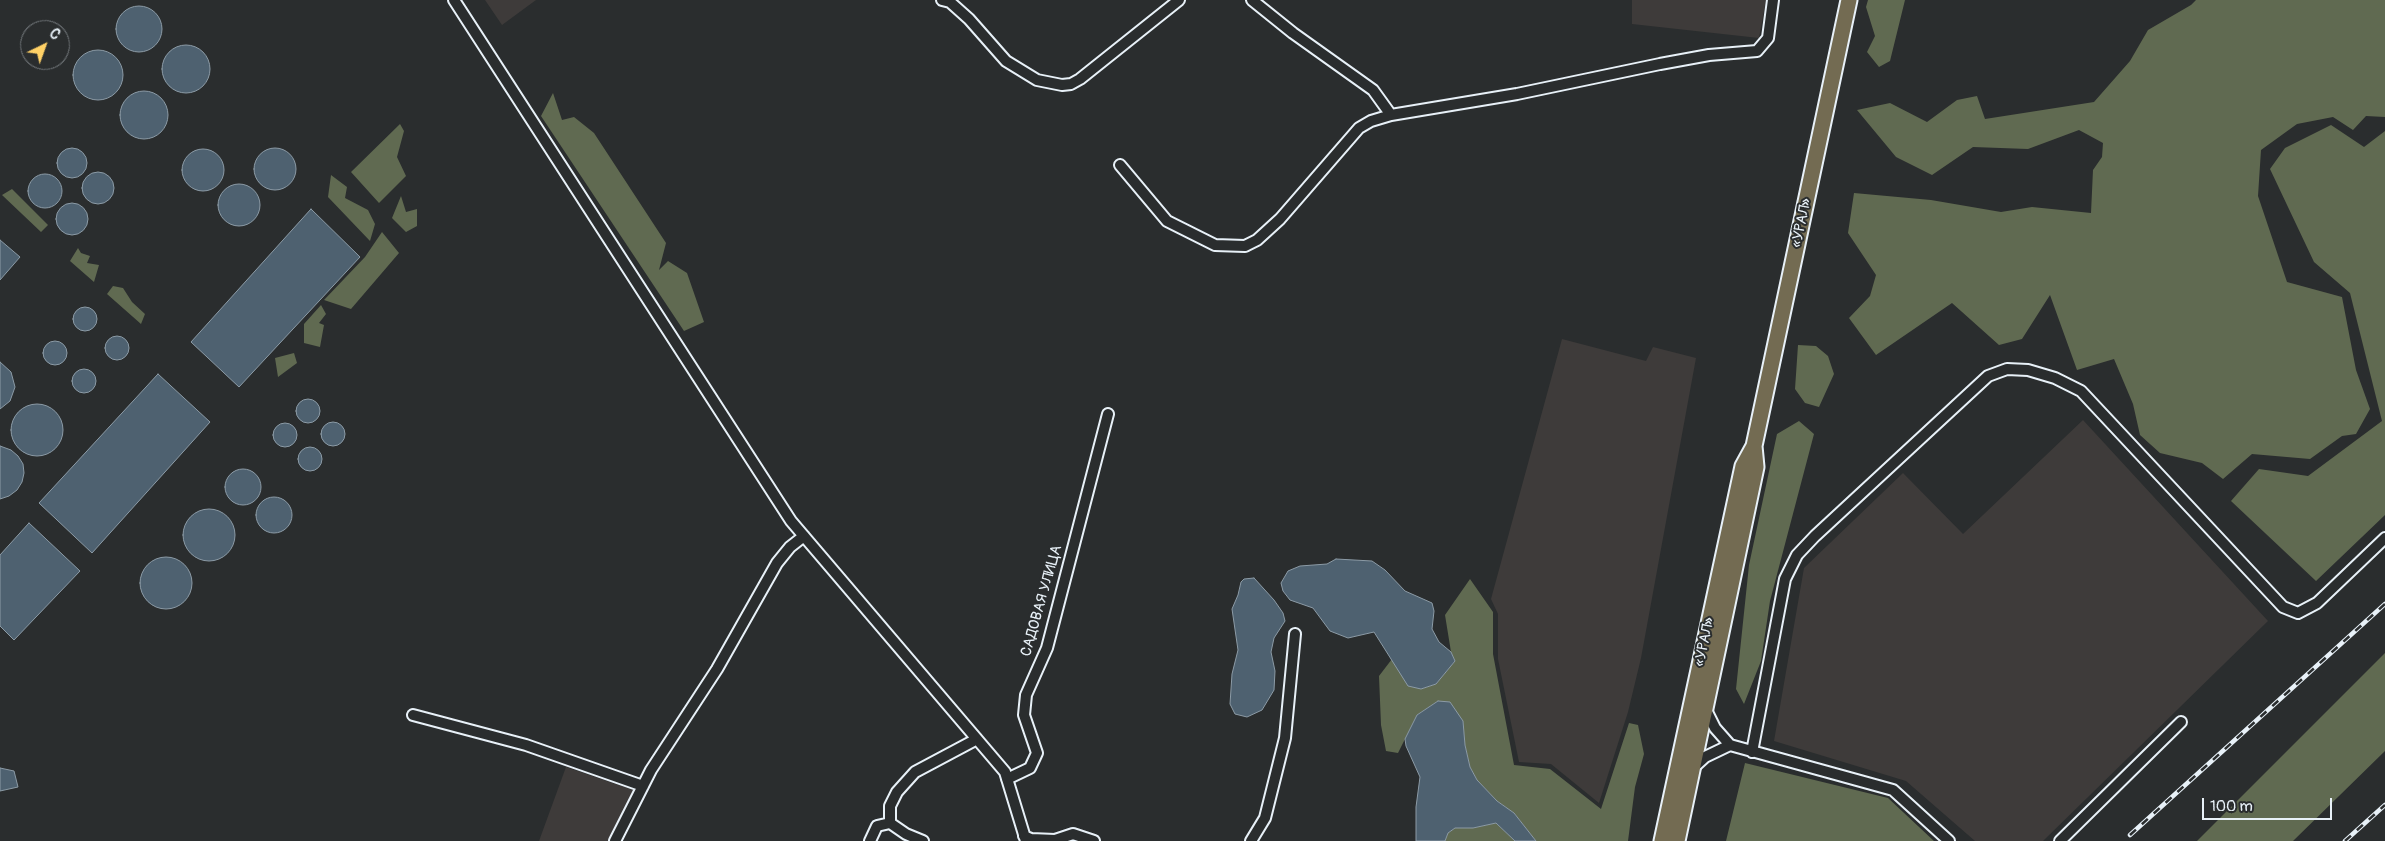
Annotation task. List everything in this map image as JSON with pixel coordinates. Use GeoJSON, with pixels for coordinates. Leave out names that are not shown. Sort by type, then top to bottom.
{"type":"FeatureCollection","features":[{"type":"Feature","properties":{"kind":"highway","name":"«УРАЛ»"},"geometry":{"type":"LineString","coordinates":[[1662,841],[1744,466],[1754,446],[1849,0]]}},
{"type":"Feature","properties":{"kind":"highway","name":"«УРАЛ»"},"geometry":{"type":"LineString","coordinates":[[1678,841],[1756,467],[1754,446]]}},
{"type":"Feature","properties":{"kind":"street"},"geometry":{"type":"LineString","coordinates":[[454,0],[791,521],[1005,772],[1025,838],[1055,840],[1073,834],[1094,841]]}},
{"type":"Feature","properties":{"kind":"street"},"geometry":{"type":"LineString","coordinates":[[942,0],[950,2],[970,19],[1006,61],[1037,80],[1062,84],[1071,84],[1080,79],[1179,0]]}},
{"type":"Feature","properties":{"kind":"street"},"geometry":{"type":"LineString","coordinates":[[1252,0],[1293,33],[1373,90],[1391,115]]}},
{"type":"Feature","properties":{"kind":"street"},"geometry":{"type":"LineString","coordinates":[[1120,165],[1168,221],[1215,245],[1245,246],[1257,240],[1280,219],[1359,128],[1371,121],[1391,115],[1517,94],[1709,55],[1757,51],[1768,38],[1773,0]]}},
{"type":"Feature","properties":{"kind":"street"},"geometry":{"type":"LineString","coordinates":[[1752,752],[1784,579],[1797,555],[1815,536],[1988,376],[2008,369],[2028,370],[2055,378],[2081,391],[2283,607],[2298,613],[2317,603],[2385,538]]}},
{"type":"Feature","properties":{"kind":"street","name":"САДОВАЯ УЛИЦА"},"geometry":{"type":"LineString","coordinates":[[1007,779],[1030,768],[1037,753],[1024,716],[1026,695],[1047,648],[1108,414]]}},
{"type":"Feature","properties":{"kind":"street"},"geometry":{"type":"LineString","coordinates":[[614,841],[643,786],[717,669],[777,563],[804,536]]}},
{"type":"Feature","properties":{"kind":"street"},"geometry":{"type":"LineString","coordinates":[[1251,841],[1265,818],[1285,738],[1295,634]]}},
{"type":"Feature","properties":{"kind":"street"},"geometry":{"type":"LineString","coordinates":[[1706,710],[1715,728],[1730,745],[1893,790],[1949,841]]}},
{"type":"Feature","properties":{"kind":"street"},"geometry":{"type":"LineString","coordinates":[[413,715],[526,745],[643,786]]}},
{"type":"Feature","properties":{"kind":"street"},"geometry":{"type":"LineString","coordinates":[[2060,841],[2181,722]]}},
{"type":"Feature","properties":{"kind":"street"},"geometry":{"type":"LineString","coordinates":[[890,823],[890,806],[897,792],[915,772],[977,739]]}},
{"type":"Feature","properties":{"kind":"street"},"geometry":{"type":"LineString","coordinates":[[1694,767],[1705,757],[1730,745]]}},
{"type":"Feature","properties":{"kind":"street"},"geometry":{"type":"LineString","coordinates":[[870,841],[877,826],[890,823],[906,834],[923,841]]}},
{"type":"Feature","properties":{"kind":"shaded area"},"geometry":{"type":"Polygon","coordinates":[[[485,0],[536,0],[502,25],[485,0]]]}},
{"type":"Feature","properties":{"kind":"shaded area"},"geometry":{"type":"Polygon","coordinates":[[[1632,0],[1766,0],[1759,38],[1632,24],[1632,0]]]}},
{"type":"Feature","properties":{"kind":"shaded area"},"geometry":{"type":"Polygon","coordinates":[[[1562,339],[1646,361],[1653,347],[1696,358],[1641,658],[1628,712],[1599,803],[1551,764],[1519,762],[1498,659],[1498,614],[1491,599],[1562,339]]]}},
{"type":"Feature","properties":{"kind":"shaded area"},"geometry":{"type":"Polygon","coordinates":[[[2083,420],[2268,621],[2043,841],[1975,841],[1906,781],[1774,741],[1804,568],[1903,473],[1963,534],[2083,420]]]}},
{"type":"Feature","properties":{"kind":"shaded area"},"geometry":{"type":"Polygon","coordinates":[[[566,767],[636,791],[610,841],[539,841],[566,767]]]}},
{"type":"Feature","properties":{"kind":"green space"},"geometry":{"type":"Polygon","coordinates":[[[1868,0],[1905,0],[1890,61],[1879,67],[1867,52],[1875,36],[1866,7],[1868,0]]]}},
{"type":"Feature","properties":{"kind":"green space"},"geometry":{"type":"Polygon","coordinates":[[[2196,0],[2385,0],[2385,117],[2366,116],[2353,130],[2333,117],[2297,124],[2261,150],[2258,196],[2287,282],[2342,297],[2356,370],[2370,409],[2356,434],[2342,436],[2310,459],[2252,454],[2223,479],[2202,463],[2160,453],[2140,435],[2133,404],[2114,359],[2077,370],[2050,295],[2022,339],[1999,345],[1952,303],[1876,355],[1849,318],[1870,296],[1876,275],[1848,233],[1854,193],[1931,200],[2001,212],[2032,207],[2091,213],[2093,170],[2102,157],[2103,143],[2079,130],[2028,149],[1973,147],[1932,175],[1896,157],[1857,110],[1890,103],[1927,122],[1957,100],[1977,96],[1985,119],[2094,102],[2130,61],[2148,30],[2191,5],[2196,0]]]}},
{"type":"Feature","properties":{"kind":"green space"},"geometry":{"type":"Polygon","coordinates":[[[553,93],[562,120],[574,117],[594,133],[666,243],[659,270],[668,261],[687,273],[704,322],[684,331],[541,116],[553,93]]]}},
{"type":"Feature","properties":{"kind":"green space"},"geometry":{"type":"Polygon","coordinates":[[[400,124],[404,131],[397,157],[406,176],[379,203],[351,172],[400,124]]]}},
{"type":"Feature","properties":{"kind":"green space"},"geometry":{"type":"Polygon","coordinates":[[[2331,125],[2364,147],[2385,131],[2385,515],[2316,581],[2231,501],[2259,469],[2308,476],[2382,421],[2350,293],[2314,262],[2270,169],[2285,148],[2331,125]]]}},
{"type":"Feature","properties":{"kind":"green space"},"geometry":{"type":"Polygon","coordinates":[[[331,175],[347,187],[345,198],[368,210],[375,224],[370,241],[328,197],[331,175]]]}},
{"type":"Feature","properties":{"kind":"green space"},"geometry":{"type":"Polygon","coordinates":[[[12,189],[48,225],[41,232],[2,195],[12,189]]]}},
{"type":"Feature","properties":{"kind":"green space"},"geometry":{"type":"Polygon","coordinates":[[[401,196],[406,212],[417,209],[417,226],[406,232],[392,218],[401,196]]]}},
{"type":"Feature","properties":{"kind":"green space"},"geometry":{"type":"Polygon","coordinates":[[[382,232],[399,253],[351,309],[324,300],[365,257],[382,232]]]}},
{"type":"Feature","properties":{"kind":"green space"},"geometry":{"type":"Polygon","coordinates":[[[78,248],[81,253],[90,256],[87,263],[99,265],[94,282],[70,261],[78,248]]]}},
{"type":"Feature","properties":{"kind":"green space"},"geometry":{"type":"Polygon","coordinates":[[[113,286],[123,288],[132,302],[145,314],[141,324],[107,294],[113,286]]]}},
{"type":"Feature","properties":{"kind":"green space"},"geometry":{"type":"Polygon","coordinates":[[[321,305],[326,314],[319,323],[324,325],[320,347],[304,343],[304,324],[321,305]]]}},
{"type":"Feature","properties":{"kind":"green space"},"geometry":{"type":"Polygon","coordinates":[[[1798,345],[1816,346],[1828,356],[1834,374],[1819,407],[1805,403],[1795,389],[1798,345]]]}},
{"type":"Feature","properties":{"kind":"green space"},"geometry":{"type":"Polygon","coordinates":[[[294,353],[297,363],[278,377],[275,358],[294,353]]]}},
{"type":"Feature","properties":{"kind":"green space"},"geometry":{"type":"Polygon","coordinates":[[[1799,421],[1814,434],[1770,601],[1761,661],[1744,704],[1736,689],[1749,565],[1777,434],[1799,421]]]}},
{"type":"Feature","properties":{"kind":"green space"},"geometry":{"type":"Polygon","coordinates":[[[1470,579],[1493,612],[1493,654],[1514,765],[1550,769],[1601,809],[1629,723],[1638,725],[1644,754],[1635,787],[1628,841],[1536,841],[1514,813],[1497,801],[1477,780],[1470,767],[1465,745],[1463,721],[1438,701],[1417,715],[1398,753],[1386,751],[1381,725],[1379,676],[1392,659],[1399,670],[1421,689],[1436,684],[1455,661],[1451,652],[1445,615],[1470,579]]]}},
{"type":"Feature","properties":{"kind":"green space"},"geometry":{"type":"Polygon","coordinates":[[[2385,653],[2385,751],[2293,841],[2197,841],[2385,653]]]}},
{"type":"Feature","properties":{"kind":"green space"},"geometry":{"type":"Polygon","coordinates":[[[1745,763],[1888,798],[1934,841],[1726,841],[1745,763]]]}},
{"type":"Feature","properties":{"kind":"green space"},"geometry":{"type":"Polygon","coordinates":[[[1496,823],[1515,841],[1445,841],[1448,833],[1455,828],[1473,828],[1496,823]]]}},
{"type":"Feature","properties":{"kind":"water"},"geometry":{"type":"Polygon","coordinates":[[[144,6],[156,12],[161,20],[161,38],[156,46],[148,51],[134,52],[122,46],[117,38],[116,24],[122,12],[130,7],[144,6]]]}},
{"type":"Feature","properties":{"kind":"water"},"geometry":{"type":"Polygon","coordinates":[[[181,45],[191,45],[203,52],[210,64],[210,74],[203,86],[191,93],[181,93],[173,89],[166,82],[162,74],[162,64],[166,56],[173,49],[181,45]]]}},
{"type":"Feature","properties":{"kind":"water"},"geometry":{"type":"Polygon","coordinates":[[[93,50],[103,50],[116,57],[123,70],[123,80],[116,93],[103,100],[93,100],[84,96],[77,89],[73,80],[73,70],[77,61],[84,54],[93,50]]]}},
{"type":"Feature","properties":{"kind":"water"},"geometry":{"type":"Polygon","coordinates":[[[139,91],[149,91],[161,98],[168,110],[168,120],[161,132],[149,139],[139,139],[131,135],[124,128],[120,120],[120,110],[124,102],[131,95],[139,91]]]}},
{"type":"Feature","properties":{"kind":"water"},"geometry":{"type":"Polygon","coordinates":[[[72,148],[78,149],[86,157],[86,169],[78,177],[72,178],[66,177],[58,169],[57,163],[58,157],[66,149],[72,148]]]}},
{"type":"Feature","properties":{"kind":"water"},"geometry":{"type":"Polygon","coordinates":[[[271,148],[279,148],[290,154],[296,169],[290,184],[279,190],[271,190],[260,184],[254,173],[254,165],[260,154],[271,148]]]}},
{"type":"Feature","properties":{"kind":"water"},"geometry":{"type":"Polygon","coordinates":[[[199,149],[207,149],[218,155],[224,170],[218,185],[207,191],[199,191],[188,185],[182,174],[182,166],[188,155],[199,149]]]}},
{"type":"Feature","properties":{"kind":"water"},"geometry":{"type":"Polygon","coordinates":[[[98,172],[104,173],[109,177],[113,182],[113,194],[109,199],[104,203],[98,204],[92,203],[87,199],[83,194],[82,188],[83,182],[87,177],[92,173],[98,172]]]}},
{"type":"Feature","properties":{"kind":"water"},"geometry":{"type":"Polygon","coordinates":[[[45,174],[57,179],[62,191],[57,203],[45,208],[33,203],[28,191],[33,179],[45,174]]]}},
{"type":"Feature","properties":{"kind":"water"},"geometry":{"type":"Polygon","coordinates":[[[235,184],[243,184],[254,190],[260,205],[254,220],[243,226],[235,226],[224,220],[218,209],[218,201],[224,190],[235,184]]]}},
{"type":"Feature","properties":{"kind":"water"},"geometry":{"type":"Polygon","coordinates":[[[72,203],[78,204],[83,208],[87,213],[87,225],[83,230],[78,234],[72,235],[66,234],[61,230],[57,225],[56,219],[57,213],[61,208],[66,204],[72,203]]]}},
{"type":"Feature","properties":{"kind":"water"},"geometry":{"type":"Polygon","coordinates":[[[311,209],[360,257],[239,387],[191,342],[311,209]]]}},
{"type":"Feature","properties":{"kind":"water"},"geometry":{"type":"Polygon","coordinates":[[[0,240],[20,257],[0,280],[0,240]]]}},
{"type":"Feature","properties":{"kind":"water"},"geometry":{"type":"Polygon","coordinates":[[[85,307],[93,311],[97,319],[93,327],[85,331],[77,327],[73,319],[77,311],[85,307]]]}},
{"type":"Feature","properties":{"kind":"water"},"geometry":{"type":"Polygon","coordinates":[[[117,336],[125,340],[129,348],[125,356],[117,360],[109,356],[105,348],[109,340],[117,336]]]}},
{"type":"Feature","properties":{"kind":"water"},"geometry":{"type":"Polygon","coordinates":[[[55,341],[63,345],[67,353],[63,361],[55,365],[47,361],[43,353],[47,345],[55,341]]]}},
{"type":"Feature","properties":{"kind":"water"},"geometry":{"type":"Polygon","coordinates":[[[0,362],[11,372],[15,387],[10,401],[0,409],[0,362]]]}},
{"type":"Feature","properties":{"kind":"water"},"geometry":{"type":"Polygon","coordinates":[[[84,369],[92,373],[96,381],[92,389],[84,393],[76,389],[72,381],[76,373],[84,369]]]}},
{"type":"Feature","properties":{"kind":"water"},"geometry":{"type":"Polygon","coordinates":[[[158,374],[210,422],[92,553],[39,503],[158,374]]]}},
{"type":"Feature","properties":{"kind":"water"},"geometry":{"type":"Polygon","coordinates":[[[308,399],[316,403],[320,411],[316,419],[308,423],[300,419],[296,411],[300,403],[308,399]]]}},
{"type":"Feature","properties":{"kind":"water"},"geometry":{"type":"Polygon","coordinates":[[[32,404],[42,404],[52,408],[59,415],[63,430],[59,445],[52,452],[42,456],[32,456],[22,452],[15,445],[11,435],[11,425],[15,415],[22,408],[32,404]]]}},
{"type":"Feature","properties":{"kind":"water"},"geometry":{"type":"Polygon","coordinates":[[[333,422],[341,426],[345,434],[341,442],[333,446],[325,442],[321,434],[325,426],[333,422]]]}},
{"type":"Feature","properties":{"kind":"water"},"geometry":{"type":"Polygon","coordinates":[[[285,423],[293,427],[297,435],[293,443],[285,447],[277,443],[273,435],[277,427],[285,423]]]}},
{"type":"Feature","properties":{"kind":"water"},"geometry":{"type":"Polygon","coordinates":[[[0,446],[11,450],[18,456],[23,464],[24,473],[22,482],[17,490],[9,496],[0,499],[0,446]]]}},
{"type":"Feature","properties":{"kind":"water"},"geometry":{"type":"Polygon","coordinates":[[[310,447],[318,451],[322,459],[318,467],[310,471],[302,467],[298,459],[302,451],[310,447]]]}},
{"type":"Feature","properties":{"kind":"water"},"geometry":{"type":"Polygon","coordinates":[[[243,469],[255,475],[261,487],[255,499],[243,505],[231,499],[225,487],[231,475],[243,469]]]}},
{"type":"Feature","properties":{"kind":"water"},"geometry":{"type":"Polygon","coordinates":[[[274,497],[286,503],[292,515],[286,527],[274,533],[262,527],[256,515],[262,503],[274,497]]]}},
{"type":"Feature","properties":{"kind":"water"},"geometry":{"type":"Polygon","coordinates":[[[204,509],[214,509],[224,513],[231,520],[235,535],[231,550],[224,557],[214,561],[204,561],[194,557],[187,550],[183,540],[183,530],[187,520],[194,513],[204,509]]]}},
{"type":"Feature","properties":{"kind":"water"},"geometry":{"type":"Polygon","coordinates":[[[29,523],[80,571],[14,640],[0,626],[0,555],[29,523]]]}},
{"type":"Feature","properties":{"kind":"water"},"geometry":{"type":"Polygon","coordinates":[[[161,557],[171,557],[181,561],[188,568],[192,583],[188,598],[181,605],[171,609],[161,609],[151,605],[144,598],[140,588],[140,578],[144,568],[151,561],[161,557]]]}},
{"type":"Feature","properties":{"kind":"water"},"geometry":{"type":"Polygon","coordinates":[[[1336,559],[1372,561],[1385,570],[1405,591],[1432,603],[1434,611],[1432,629],[1439,642],[1451,652],[1455,661],[1436,684],[1421,689],[1408,686],[1374,632],[1348,638],[1330,631],[1313,608],[1290,600],[1283,591],[1281,583],[1288,571],[1300,566],[1327,564],[1336,559]]]}},
{"type":"Feature","properties":{"kind":"water"},"geometry":{"type":"Polygon","coordinates":[[[1254,578],[1274,600],[1283,613],[1285,621],[1274,638],[1271,652],[1275,671],[1274,690],[1262,710],[1247,717],[1235,714],[1230,704],[1232,674],[1238,650],[1232,609],[1241,582],[1244,579],[1254,578]]]}},
{"type":"Feature","properties":{"kind":"water"},"geometry":{"type":"Polygon","coordinates":[[[1438,701],[1450,702],[1463,721],[1465,745],[1470,767],[1477,780],[1497,801],[1514,813],[1536,841],[1515,841],[1496,823],[1473,828],[1455,828],[1448,833],[1445,841],[1416,841],[1416,807],[1420,777],[1406,746],[1405,739],[1417,715],[1438,701]]]}},
{"type":"Feature","properties":{"kind":"water"},"geometry":{"type":"Polygon","coordinates":[[[0,768],[14,771],[18,787],[0,791],[0,768]]]}},
{"type":"Feature","properties":{"kind":"railway"},"geometry":{"type":"LineString","coordinates":[[2130,835],[2385,604]]}},
{"type":"Feature","properties":{"kind":"railway"},"geometry":{"type":"LineString","coordinates":[[2345,841],[2385,805]]}}]}
